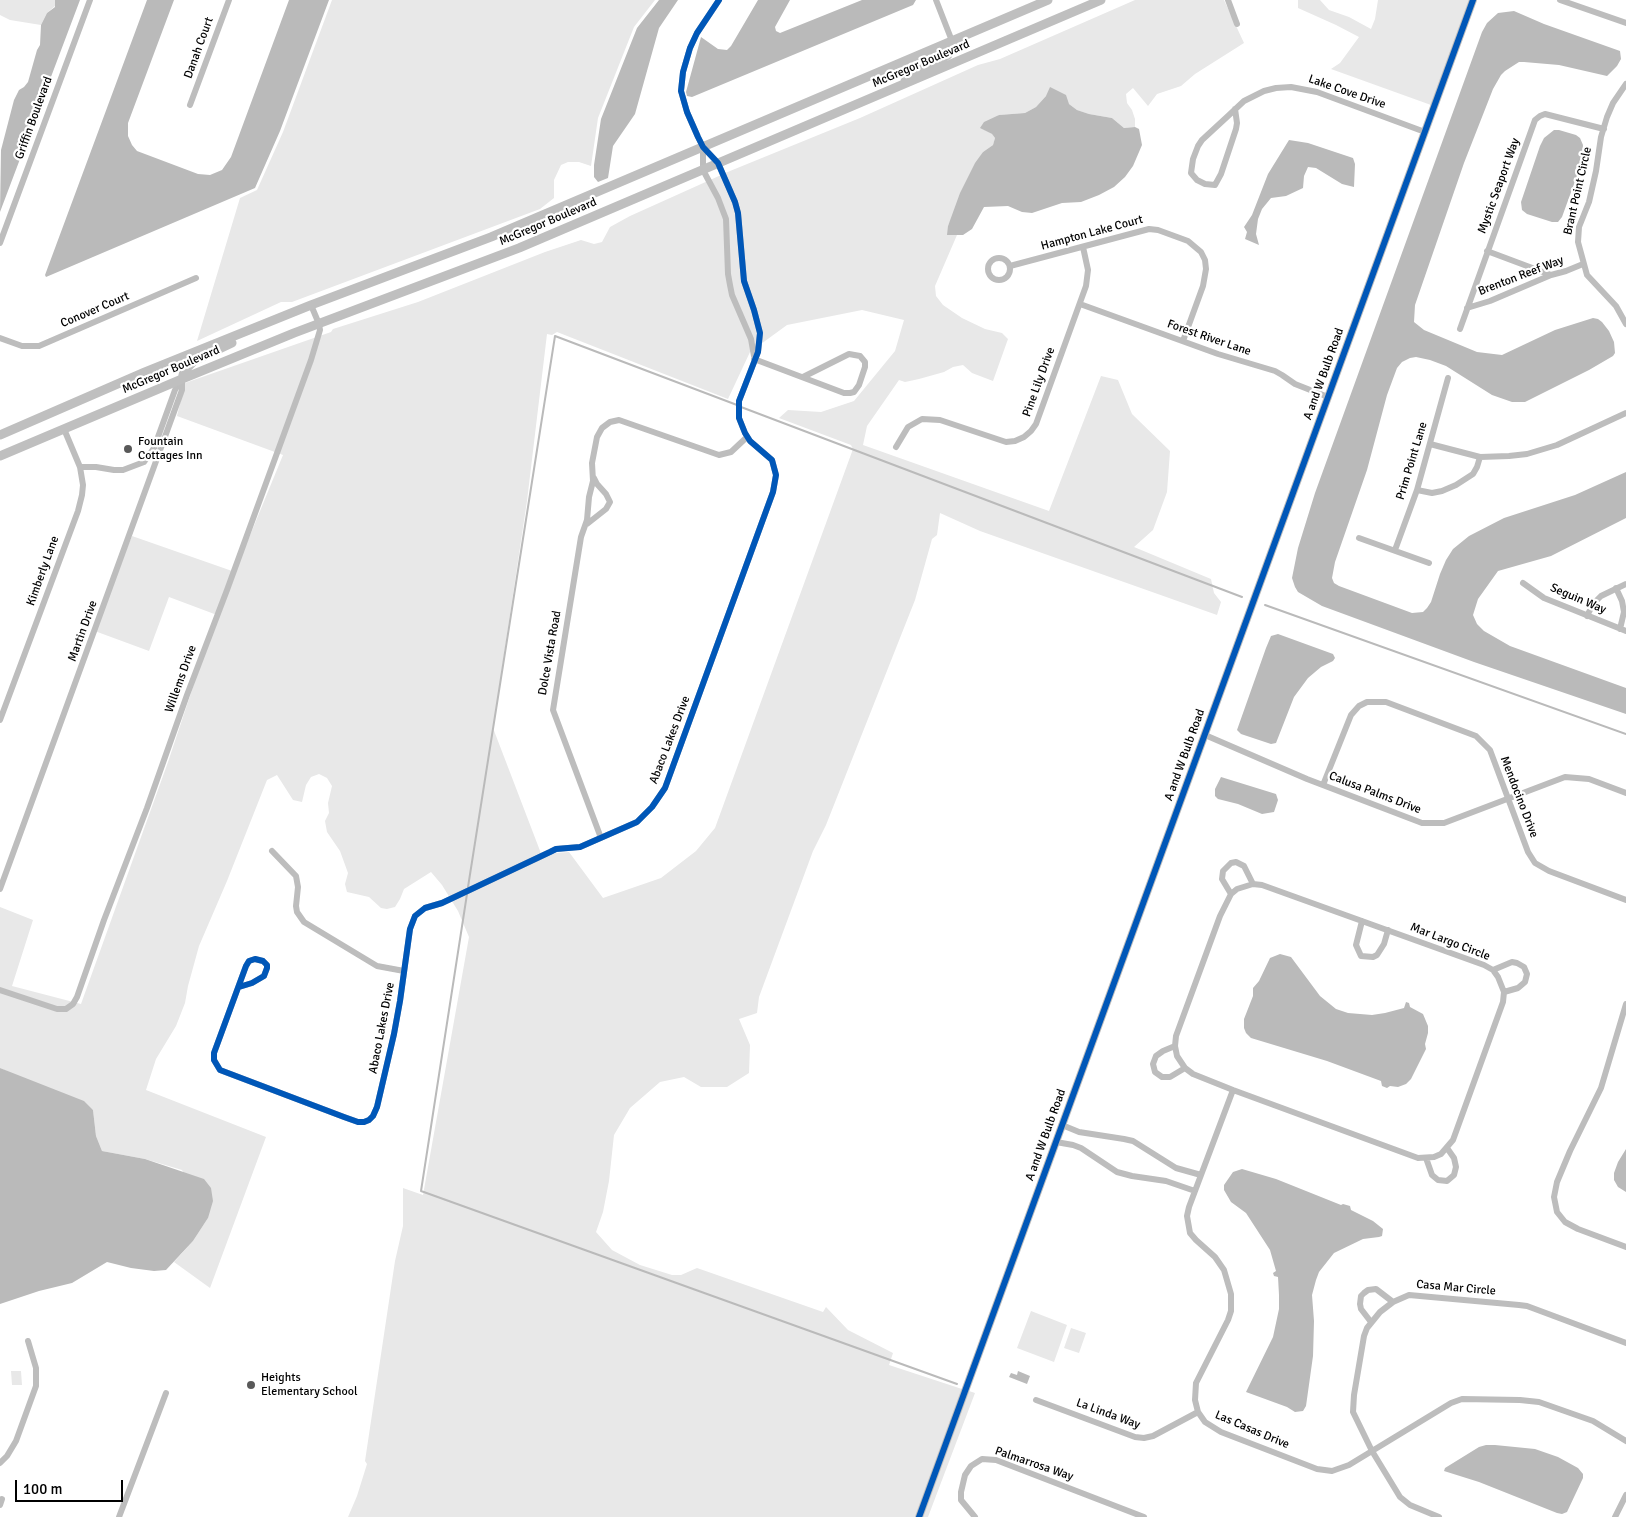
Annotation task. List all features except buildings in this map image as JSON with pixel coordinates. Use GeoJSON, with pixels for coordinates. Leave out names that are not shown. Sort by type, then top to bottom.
{"type":"FeatureCollection","features":[{"type":"Feature","properties":{"kind":"main road","name":"McGregor Boulevard"},"geometry":{"type":"LineString","coordinates":[[0,434],[145,372],[311,305],[491,237],[1048,0]]}},
{"type":"Feature","properties":{"kind":"main road","name":"McGregor Boulevard"},"geometry":{"type":"LineString","coordinates":[[0,456],[182,379],[319,324],[519,248],[1101,0]]}},
{"type":"Feature","properties":{"kind":"main road"},"geometry":{"type":"LineString","coordinates":[[900,86],[914,73],[948,55],[952,41]]}},
{"type":"Feature","properties":{"kind":"main road"},"geometry":{"type":"LineString","coordinates":[[182,379],[184,371],[194,361],[250,334],[259,326]]}},
{"type":"Feature","properties":{"kind":"street","name":"Griffin Boulevard"},"geometry":{"type":"LineString","coordinates":[[0,243],[90,0]]}},
{"type":"Feature","properties":{"kind":"street","name":"Danah Court"},"geometry":{"type":"LineString","coordinates":[[190,105],[229,0]]}},
{"type":"Feature","properties":{"kind":"street"},"geometry":{"type":"LineString","coordinates":[[719,0],[693,41],[684,64],[681,83],[685,106],[703,147],[703,170],[718,198],[726,219],[728,274],[732,295],[751,339],[754,348],[754,359],[803,377],[850,393],[854,392],[859,385],[865,362],[860,356],[849,354],[803,377]]}},
{"type":"Feature","properties":{"kind":"street"},"geometry":{"type":"LineString","coordinates":[[936,0],[952,41]]}},
{"type":"Feature","properties":{"kind":"street"},"geometry":{"type":"LineString","coordinates":[[1228,0],[1237,24]]}},
{"type":"Feature","properties":{"kind":"street","name":"A and W Bulb Road"},"geometry":{"type":"LineString","coordinates":[[919,1517],[1473,0]]}},
{"type":"Feature","properties":{"kind":"street"},"geometry":{"type":"LineString","coordinates":[[1560,0],[1626,23]]}},
{"type":"Feature","properties":{"kind":"street"},"geometry":{"type":"LineString","coordinates":[[1583,9],[1586,0]]}},
{"type":"Feature","properties":{"kind":"street","name":"Brant Point Circle"},"geometry":{"type":"LineString","coordinates":[[1626,84],[1613,104],[1604,129],[1589,202],[1580,227],[1578,242],[1587,275],[1616,306],[1626,324]]}},
{"type":"Feature","properties":{"kind":"street","name":"Lake Cove Drive"},"geometry":{"type":"LineString","coordinates":[[1236,109],[1236,129],[1221,174],[1215,185],[1205,184],[1191,173],[1193,159],[1202,140],[1236,109],[1264,90],[1303,88],[1425,132]]}},
{"type":"Feature","properties":{"kind":"street","name":"Mystic Seaport Way"},"geometry":{"type":"LineString","coordinates":[[1460,329],[1535,120],[1545,114],[1604,129]]}},
{"type":"Feature","properties":{"kind":"street","name":"Abaco Lakes Drive"},"geometry":{"type":"LineString","coordinates":[[239,987],[252,983],[264,976],[267,965],[263,961],[255,959],[249,961],[239,987],[214,1052],[214,1060],[220,1070],[344,1117],[364,1122],[373,1116],[378,1107],[397,1020],[410,929],[415,916],[425,908],[449,899],[556,849],[580,847],[636,822],[660,798],[773,492],[776,475],[775,467],[767,455],[747,437],[739,418],[739,401],[758,352],[760,333],[744,281],[740,229],[736,208],[718,163],[703,147]]}},
{"type":"Feature","properties":{"kind":"street","name":"Hampton Lake Court"},"geometry":{"type":"LineString","coordinates":[[1010,266],[1149,229],[1181,238],[1196,246],[1205,260],[1205,278],[1183,341]]}},
{"type":"Feature","properties":{"kind":"street","name":"Pine Lily Drive"},"geometry":{"type":"LineString","coordinates":[[896,447],[908,427],[922,419],[932,418],[940,420],[1006,442],[1015,441],[1031,432],[1036,424],[1088,278],[1083,247]]}},
{"type":"Feature","properties":{"kind":"street"},"geometry":{"type":"LineString","coordinates":[[1487,252],[1551,275]]}},
{"type":"Feature","properties":{"kind":"street","name":"Brenton Reef Way"},"geometry":{"type":"LineString","coordinates":[[1467,308],[1583,264]]}},
{"type":"Feature","properties":{"kind":"street","name":"Conover Court"},"geometry":{"type":"LineString","coordinates":[[0,338],[22,346],[38,346],[196,278]]}},
{"type":"Feature","properties":{"kind":"street","name":"Forest River Lane"},"geometry":{"type":"LineString","coordinates":[[1080,304],[1243,363],[1275,371],[1295,384],[1328,396]]}},
{"type":"Feature","properties":{"kind":"street"},"geometry":{"type":"LineString","coordinates":[[311,305],[319,324]]}},
{"type":"Feature","properties":{"kind":"street","name":"Willems Drive"},"geometry":{"type":"LineString","coordinates":[[0,990],[57,1009],[66,1009],[74,1004],[311,360],[320,334],[319,324]]}},
{"type":"Feature","properties":{"kind":"street","name":"Prim Point Lane"},"geometry":{"type":"LineString","coordinates":[[1395,550],[1417,490],[1448,378]]}},
{"type":"Feature","properties":{"kind":"street"},"geometry":{"type":"LineString","coordinates":[[80,467],[96,466],[114,470],[132,467],[144,462],[154,448],[175,390],[182,379]]}},
{"type":"Feature","properties":{"kind":"street","name":"Martin Drive"},"geometry":{"type":"LineString","coordinates":[[0,889],[182,390],[182,379]]}},
{"type":"Feature","properties":{"kind":"street"},"geometry":{"type":"LineString","coordinates":[[1430,444],[1480,457],[1510,456],[1543,450],[1626,412]]}},
{"type":"Feature","properties":{"kind":"street","name":"Dolce Vista Road"},"geometry":{"type":"LineString","coordinates":[[601,838],[553,710],[581,537],[586,525],[596,441],[602,428],[610,422],[619,420],[719,455],[731,452],[747,437]]}},
{"type":"Feature","properties":{"kind":"street","name":"Kimberly Lane"},"geometry":{"type":"LineString","coordinates":[[0,720],[80,503],[83,485],[80,467],[64,429]]}},
{"type":"Feature","properties":{"kind":"street"},"geometry":{"type":"LineString","coordinates":[[1417,490],[1432,493],[1456,485],[1473,474],[1480,457]]}},
{"type":"Feature","properties":{"kind":"street"},"geometry":{"type":"LineString","coordinates":[[586,525],[606,509],[610,502],[593,476]]}},
{"type":"Feature","properties":{"kind":"street"},"geometry":{"type":"LineString","coordinates":[[1359,538],[1429,564]]}},
{"type":"Feature","properties":{"kind":"street","name":"Seguin Way"},"geometry":{"type":"LineString","coordinates":[[1523,583],[1544,598],[1623,630]]}},
{"type":"Feature","properties":{"kind":"street"},"geometry":{"type":"LineString","coordinates":[[1587,616],[1593,604],[1600,596],[1626,584]]}},
{"type":"Feature","properties":{"kind":"street"},"geometry":{"type":"LineString","coordinates":[[1616,588],[1622,601],[1624,612],[1623,630]]}},
{"type":"Feature","properties":{"kind":"street","name":"Mendocino Drive"},"geometry":{"type":"LineString","coordinates":[[1323,785],[1351,715],[1359,706],[1367,702],[1386,702],[1476,736],[1490,750],[1528,852],[1535,863],[1549,871],[1626,900]]}},
{"type":"Feature","properties":{"kind":"street","name":"Calusa Palms Drive"},"geometry":{"type":"LineString","coordinates":[[1205,735],[1323,785],[1422,823],[1444,823],[1565,777],[1589,779],[1626,793]]}},
{"type":"Feature","properties":{"kind":"street"},"geometry":{"type":"LineString","coordinates":[[272,851],[296,876],[298,887],[297,912],[304,922],[377,966],[404,972]]}},
{"type":"Feature","properties":{"kind":"street"},"geometry":{"type":"LineString","coordinates":[[1231,894],[1222,879],[1223,871],[1231,863],[1236,862],[1244,866],[1253,884],[1237,889],[1231,894],[1220,916],[1176,1036],[1177,1056],[1185,1068],[1193,1074],[1233,1090],[1418,1158],[1434,1157],[1447,1148],[1453,1140],[1503,1002],[1504,992],[1518,988],[1525,982],[1527,974],[1524,967],[1512,962],[1493,970]]}},
{"type":"Feature","properties":{"kind":"street","name":"Mar Largo Circle"},"geometry":{"type":"LineString","coordinates":[[1253,884],[1262,885],[1484,965],[1493,970],[1502,984],[1504,992]]}},
{"type":"Feature","properties":{"kind":"street"},"geometry":{"type":"LineString","coordinates":[[1362,921],[1356,945],[1362,956],[1373,957],[1377,954],[1384,944],[1388,930]]}},
{"type":"Feature","properties":{"kind":"street"},"geometry":{"type":"LineString","coordinates":[[1626,1004],[1600,1088],[1570,1151],[1557,1182],[1554,1197],[1557,1212],[1565,1222],[1578,1229],[1626,1247]]}},
{"type":"Feature","properties":{"kind":"street"},"geometry":{"type":"LineString","coordinates":[[1175,1046],[1156,1056],[1153,1064],[1155,1072],[1162,1077],[1170,1077],[1185,1068]]}},
{"type":"Feature","properties":{"kind":"street","name":"Las Casas Drive"},"geometry":{"type":"LineString","coordinates":[[1233,1090],[1189,1208],[1188,1224],[1190,1233],[1215,1256],[1224,1270],[1230,1286],[1230,1312],[1225,1328],[1196,1383],[1195,1400],[1198,1412],[1205,1422],[1221,1432],[1324,1471],[1332,1472],[1372,1452],[1451,1403],[1468,1399],[1540,1402],[1594,1421],[1626,1441]]}},
{"type":"Feature","properties":{"kind":"street"},"geometry":{"type":"LineString","coordinates":[[1062,1125],[1079,1132],[1133,1141],[1176,1168],[1201,1175]]}},
{"type":"Feature","properties":{"kind":"street"},"geometry":{"type":"LineString","coordinates":[[1056,1142],[1081,1148],[1117,1172],[1132,1176],[1166,1180],[1195,1191]]}},
{"type":"Feature","properties":{"kind":"street"},"geometry":{"type":"LineString","coordinates":[[1426,1158],[1432,1175],[1438,1180],[1447,1181],[1454,1175],[1456,1167],[1454,1158],[1447,1148]]}},
{"type":"Feature","properties":{"kind":"street"},"geometry":{"type":"LineString","coordinates":[[1371,1322],[1361,1309],[1360,1300],[1364,1293],[1368,1290],[1376,1289],[1392,1302]]}},
{"type":"Feature","properties":{"kind":"street","name":"Casa Mar Circle"},"geometry":{"type":"LineString","coordinates":[[1440,1517],[1410,1505],[1400,1497],[1372,1452],[1353,1412],[1364,1336],[1371,1322],[1392,1302],[1409,1295],[1418,1295],[1527,1306],[1626,1343]]}},
{"type":"Feature","properties":{"kind":"street"},"geometry":{"type":"LineString","coordinates":[[0,1462],[7,1456],[16,1441],[36,1386],[36,1368],[28,1341]]}},
{"type":"Feature","properties":{"kind":"street"},"geometry":{"type":"LineString","coordinates":[[119,1517],[166,1393]]}},
{"type":"Feature","properties":{"kind":"street","name":"La Linda Way"},"geometry":{"type":"LineString","coordinates":[[1036,1400],[1135,1437],[1144,1438],[1153,1436],[1198,1412]]}},
{"type":"Feature","properties":{"kind":"street","name":"Palmarrosa Way"},"geometry":{"type":"LineString","coordinates":[[975,1517],[961,1500],[961,1492],[965,1475],[971,1466],[982,1459],[996,1460],[1144,1517]]}},
{"type":"Feature","properties":{"kind":"street"},"geometry":{"type":"LineString","coordinates":[[1615,1517],[1626,1495]]}},
{"type":"Feature","properties":{"kind":"shaded area"},"geometry":{"type":"Polygon","coordinates":[[[0,0],[55,0],[55,6],[47,13],[41,25],[10,20],[0,15],[0,0]]]}},
{"type":"Feature","properties":{"kind":"shaded area"},"geometry":{"type":"Polygon","coordinates":[[[55,0],[80,0],[0,212],[1,150],[14,100],[19,90],[28,82],[40,45],[41,25],[47,13],[55,7],[55,0]]]}},
{"type":"Feature","properties":{"kind":"shaded area"},"geometry":{"type":"Polygon","coordinates":[[[147,0],[174,0],[128,123],[128,136],[137,151],[198,174],[210,175],[222,170],[231,157],[289,0],[329,0],[280,131],[255,188],[46,277],[45,275],[147,0]]]}},
{"type":"Feature","properties":{"kind":"shaded area"},"geometry":{"type":"Polygon","coordinates":[[[332,0],[655,0],[634,27],[598,118],[591,166],[579,162],[568,162],[561,165],[554,180],[554,198],[540,209],[292,302],[281,302],[197,341],[240,198],[257,190],[283,132],[332,0]]]}},
{"type":"Feature","properties":{"kind":"shaded area"},"geometry":{"type":"Polygon","coordinates":[[[659,0],[678,0],[659,28],[635,114],[613,146],[608,178],[598,182],[594,177],[594,165],[601,119],[637,28],[659,0]]]}},
{"type":"Feature","properties":{"kind":"shaded area"},"geometry":{"type":"Polygon","coordinates":[[[758,0],[790,0],[775,27],[776,31],[780,33],[862,0],[916,0],[913,5],[692,97],[687,96],[686,92],[701,37],[718,49],[727,50],[758,0]]]}},
{"type":"Feature","properties":{"kind":"shaded area"},"geometry":{"type":"Polygon","coordinates":[[[1135,0],[1224,0],[1244,43],[1195,74],[1181,86],[1157,94],[1148,106],[1133,88],[1126,94],[1127,103],[1135,119],[1135,127],[1124,128],[1112,118],[1077,110],[1069,104],[1046,96],[1036,107],[1025,113],[999,115],[981,128],[992,134],[995,138],[993,145],[983,152],[948,226],[948,235],[957,235],[935,286],[936,296],[943,305],[962,318],[985,329],[1002,333],[1008,339],[993,381],[972,373],[963,365],[919,379],[905,382],[899,380],[867,426],[863,445],[1049,511],[1101,376],[1118,380],[1132,414],[1170,451],[1167,492],[1153,530],[1134,547],[1211,579],[1214,593],[1221,602],[1217,615],[980,531],[940,513],[937,535],[932,539],[915,600],[826,825],[813,851],[759,997],[757,1013],[739,1019],[750,1045],[749,1073],[727,1087],[701,1087],[684,1077],[660,1082],[630,1108],[614,1135],[609,1181],[603,1212],[596,1232],[612,1250],[640,1265],[672,1275],[681,1275],[697,1268],[823,1312],[826,1307],[848,1330],[893,1353],[889,1365],[962,1389],[915,1517],[348,1517],[367,1464],[365,1461],[395,1261],[403,1226],[403,1188],[423,1195],[469,937],[458,911],[442,885],[431,872],[404,889],[395,907],[387,909],[381,908],[369,897],[347,892],[345,884],[348,873],[340,851],[327,832],[325,821],[329,813],[328,803],[332,786],[327,778],[319,774],[311,777],[306,785],[302,802],[293,800],[277,775],[267,780],[199,946],[185,1003],[176,1026],[156,1059],[146,1090],[266,1137],[210,1288],[174,1262],[193,1241],[208,1218],[182,1170],[145,1159],[102,1151],[96,1136],[93,1110],[0,1068],[0,907],[33,920],[12,986],[81,1004],[168,762],[217,615],[169,597],[149,651],[92,630],[132,536],[235,572],[283,455],[177,416],[185,383],[331,332],[333,329],[418,302],[545,252],[581,240],[594,244],[602,242],[610,227],[630,216],[730,171],[860,118],[978,65],[1000,59],[1135,0]],[[862,310],[787,325],[750,352],[728,399],[557,332],[552,335],[547,334],[527,501],[493,728],[542,856],[544,858],[556,853],[569,852],[603,898],[661,878],[696,851],[715,828],[853,449],[851,445],[779,418],[788,410],[821,412],[854,401],[895,351],[904,320],[862,310]]]}},
{"type":"Feature","properties":{"kind":"shaded area"},"geometry":{"type":"Polygon","coordinates":[[[1298,0],[1320,0],[1329,10],[1349,17],[1371,29],[1375,19],[1378,0],[1469,0],[1431,105],[1331,69],[1340,63],[1359,37],[1298,8],[1298,0]]]}},
{"type":"Feature","properties":{"kind":"shaded area"},"geometry":{"type":"Polygon","coordinates":[[[1514,11],[1544,24],[1620,51],[1621,59],[1607,76],[1559,65],[1524,62],[1519,62],[1501,75],[1493,89],[1464,163],[1415,305],[1414,322],[1424,330],[1477,352],[1502,355],[1555,330],[1593,318],[1602,322],[1609,331],[1614,342],[1615,353],[1589,370],[1525,402],[1512,402],[1492,395],[1446,366],[1430,360],[1416,357],[1402,362],[1397,368],[1387,395],[1367,470],[1335,562],[1332,578],[1334,583],[1339,586],[1412,613],[1423,612],[1431,602],[1446,560],[1453,549],[1469,536],[1504,518],[1575,495],[1626,472],[1626,518],[1551,556],[1498,571],[1478,599],[1473,615],[1477,624],[1484,631],[1510,646],[1626,688],[1626,714],[1474,662],[1322,606],[1298,592],[1292,578],[1298,548],[1315,493],[1482,32],[1487,23],[1498,13],[1514,11]]]}},
{"type":"Feature","properties":{"kind":"shaded area"},"geometry":{"type":"Polygon","coordinates":[[[1050,87],[1066,95],[1069,104],[1077,110],[1112,118],[1124,128],[1135,127],[1139,129],[1142,145],[1133,166],[1114,187],[1081,202],[1062,203],[1032,213],[1022,212],[1008,206],[984,207],[972,229],[963,235],[947,235],[948,226],[960,193],[975,163],[983,152],[993,145],[995,138],[992,134],[980,128],[984,122],[999,115],[1025,113],[1036,107],[1046,96],[1050,87]]]}},
{"type":"Feature","properties":{"kind":"shaded area"},"geometry":{"type":"Polygon","coordinates":[[[1554,130],[1576,135],[1580,138],[1583,145],[1578,173],[1562,217],[1558,222],[1527,214],[1522,210],[1521,202],[1540,146],[1544,138],[1554,130]]]}},
{"type":"Feature","properties":{"kind":"shaded area"},"geometry":{"type":"Polygon","coordinates":[[[1289,140],[1308,143],[1353,158],[1355,164],[1354,187],[1342,184],[1316,168],[1308,167],[1304,176],[1303,188],[1286,196],[1271,198],[1262,209],[1258,219],[1256,234],[1259,245],[1245,239],[1247,232],[1244,227],[1252,215],[1268,174],[1289,140]]]}},
{"type":"Feature","properties":{"kind":"shaded area"},"geometry":{"type":"Polygon","coordinates":[[[1278,634],[1333,654],[1335,658],[1308,678],[1294,697],[1276,743],[1271,744],[1241,734],[1237,730],[1271,636],[1278,634]]]}},
{"type":"Feature","properties":{"kind":"shaded area"},"geometry":{"type":"Polygon","coordinates":[[[1221,777],[1276,794],[1278,800],[1274,812],[1262,814],[1238,804],[1218,799],[1215,796],[1215,789],[1221,777]]]}},
{"type":"Feature","properties":{"kind":"shaded area"},"geometry":{"type":"Polygon","coordinates":[[[1280,954],[1291,957],[1320,996],[1336,1009],[1348,1013],[1372,1015],[1404,1008],[1406,1002],[1409,1003],[1410,1007],[1423,1014],[1428,1026],[1426,1049],[1411,1079],[1406,1084],[1398,1087],[1390,1086],[1387,1088],[1382,1086],[1381,1081],[1327,1061],[1251,1038],[1244,1028],[1244,1019],[1253,996],[1253,988],[1259,981],[1270,958],[1280,954]]]}},
{"type":"Feature","properties":{"kind":"shaded area"},"geometry":{"type":"Polygon","coordinates":[[[0,1068],[84,1101],[93,1110],[96,1136],[102,1151],[145,1159],[204,1179],[211,1188],[213,1201],[208,1218],[193,1241],[166,1270],[154,1271],[131,1268],[107,1262],[72,1283],[39,1291],[0,1304],[0,1068]]]}},
{"type":"Feature","properties":{"kind":"shaded area"},"geometry":{"type":"Polygon","coordinates":[[[1626,1149],[1626,1192],[1618,1187],[1614,1180],[1614,1173],[1626,1149]]]}},
{"type":"Feature","properties":{"kind":"shaded area"},"geometry":{"type":"Polygon","coordinates":[[[1242,1169],[1276,1179],[1341,1205],[1350,1206],[1351,1210],[1373,1221],[1383,1229],[1382,1236],[1363,1239],[1334,1253],[1319,1272],[1312,1295],[1314,1321],[1313,1356],[1306,1406],[1303,1411],[1295,1412],[1287,1407],[1246,1392],[1273,1337],[1279,1309],[1279,1295],[1278,1277],[1274,1276],[1273,1273],[1276,1271],[1270,1250],[1246,1213],[1231,1202],[1224,1190],[1224,1185],[1233,1172],[1242,1169]]]}},
{"type":"Feature","properties":{"kind":"shaded area"},"geometry":{"type":"Polygon","coordinates":[[[1031,1311],[1067,1325],[1054,1362],[1017,1348],[1031,1311]]]}},
{"type":"Feature","properties":{"kind":"shaded area"},"geometry":{"type":"Polygon","coordinates":[[[1071,1328],[1086,1333],[1079,1353],[1064,1348],[1071,1328]]]}},
{"type":"Feature","properties":{"kind":"shaded area"},"geometry":{"type":"Polygon","coordinates":[[[11,1371],[21,1371],[22,1385],[12,1385],[11,1371]]]}},
{"type":"Feature","properties":{"kind":"shaded area"},"geometry":{"type":"Polygon","coordinates":[[[1018,1371],[1030,1376],[1027,1384],[1009,1377],[1011,1373],[1017,1375],[1018,1371]]]}},
{"type":"Feature","properties":{"kind":"shaded area"},"geometry":{"type":"Polygon","coordinates":[[[969,1391],[975,1393],[928,1517],[923,1517],[969,1391]]]}},
{"type":"Feature","properties":{"kind":"shaded area"},"geometry":{"type":"Polygon","coordinates":[[[1486,1445],[1535,1449],[1558,1457],[1578,1468],[1583,1474],[1583,1478],[1567,1512],[1557,1513],[1479,1482],[1444,1471],[1445,1468],[1479,1447],[1486,1445]]]}},
{"type":"Feature","properties":{"kind":"waterway"},"geometry":{"type":"LineString","coordinates":[[468,887],[555,336],[737,405]]}},
{"type":"Feature","properties":{"kind":"waterway"},"geometry":{"type":"LineString","coordinates":[[741,407],[1242,597]]}},
{"type":"Feature","properties":{"kind":"waterway"},"geometry":{"type":"LineString","coordinates":[[1265,605],[1626,734]]}},
{"type":"Feature","properties":{"kind":"waterway"},"geometry":{"type":"LineString","coordinates":[[467,894],[421,1191],[957,1384]]}},
{"type":"Feature","properties":{"kind":"cycle path"},"geometry":{"type":"LineString","coordinates":[[239,987],[252,983],[264,976],[267,965],[263,961],[255,959],[249,961],[246,966],[214,1053],[214,1060],[220,1070],[358,1122],[369,1120],[377,1107],[394,1034],[410,929],[415,916],[425,908],[442,903],[556,849],[580,847],[637,822],[652,807],[665,788],[773,492],[776,475],[772,460],[750,441],[739,418],[739,401],[758,352],[760,333],[744,281],[738,213],[718,163],[703,147],[698,137],[687,112],[681,91],[683,72],[690,48],[697,33],[719,0]]}},
{"type":"Feature","properties":{"kind":"cycle path"},"geometry":{"type":"LineString","coordinates":[[919,1517],[1473,0]]}},
{"type":"Feature","properties":{"kind":"place","name":"Fountain Cottages Inn"},"geometry":{"type":"Point","coordinates":[128,449]}},
{"type":"Feature","properties":{"kind":"place","name":"Heights Elementary School"},"geometry":{"type":"Point","coordinates":[251,1385]}}]}
